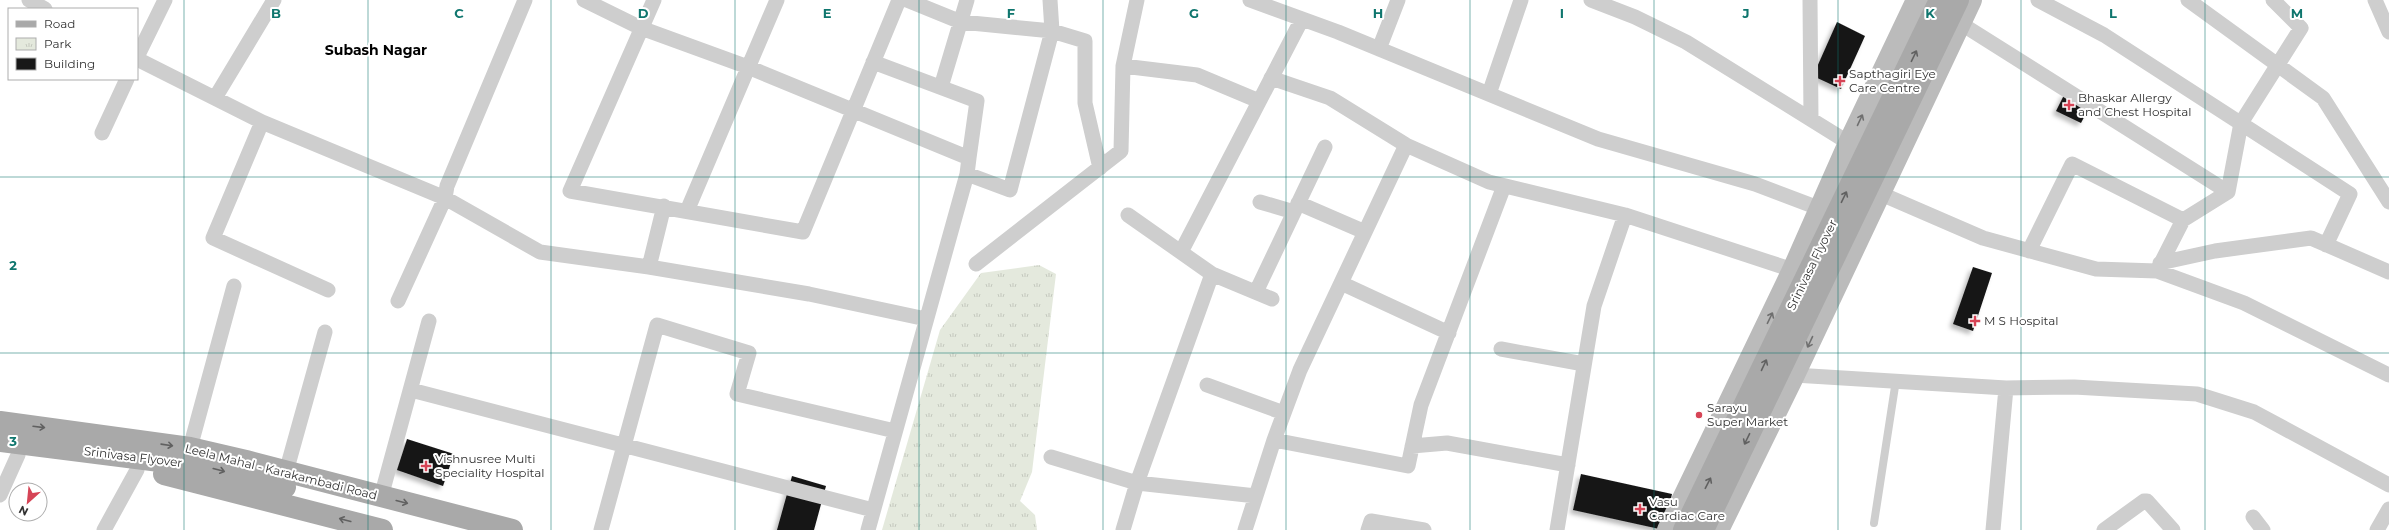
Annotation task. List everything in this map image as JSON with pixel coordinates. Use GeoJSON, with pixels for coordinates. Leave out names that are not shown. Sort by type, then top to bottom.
{"type":"FeatureCollection","features":[{"type":"Feature","properties":{"kind":"main road","name":"Srinivasa Flyover"},"geometry":{"type":"LineString","coordinates":[[1684,530],[1940,0]]}},
{"type":"Feature","properties":{"kind":"main road","name":"Srinivasa Flyover"},"geometry":{"type":"LineString","coordinates":[[1703,530],[1958,0]]}},
{"type":"Feature","properties":{"kind":"main road","name":"Leela Mahal - Karakambadi Road"},"geometry":{"type":"LineString","coordinates":[[0,422],[190,448],[512,530]]}},
{"type":"Feature","properties":{"kind":"main road","name":"Srinivasa Flyover"},"geometry":{"type":"LineString","coordinates":[[0,440],[207,467],[450,530]]}},
{"type":"Feature","properties":{"kind":"main road"},"geometry":{"type":"LineString","coordinates":[[9,454],[173,475],[382,530]]}},
{"type":"Feature","properties":{"kind":"street"},"geometry":{"type":"LineString","coordinates":[[29,0],[43,8]]}},
{"type":"Feature","properties":{"kind":"street"},"geometry":{"type":"LineString","coordinates":[[138,56],[165,0]]}},
{"type":"Feature","properties":{"kind":"street"},"geometry":{"type":"LineString","coordinates":[[215,98],[274,0]]}},
{"type":"Feature","properties":{"kind":"street"},"geometry":{"type":"LineString","coordinates":[[398,301],[445,198],[447,186],[525,0]]}},
{"type":"Feature","properties":{"kind":"street"},"geometry":{"type":"LineString","coordinates":[[584,0],[641,28],[748,67],[969,158]]}},
{"type":"Feature","properties":{"kind":"street"},"geometry":{"type":"LineString","coordinates":[[654,0],[570,191],[664,206],[802,232],[854,111],[899,0]]}},
{"type":"Feature","properties":{"kind":"street"},"geometry":{"type":"LineString","coordinates":[[687,211],[777,0]]}},
{"type":"Feature","properties":{"kind":"street"},"geometry":{"type":"LineString","coordinates":[[907,0],[960,22],[1052,31],[1085,41],[1085,103],[1100,168]]}},
{"type":"Feature","properties":{"kind":"street"},"geometry":{"type":"LineString","coordinates":[[941,87],[967,0]]}},
{"type":"Feature","properties":{"kind":"street"},"geometry":{"type":"LineString","coordinates":[[967,174],[1010,190],[1052,31],[1050,0]]}},
{"type":"Feature","properties":{"kind":"street"},"geometry":{"type":"LineString","coordinates":[[976,264],[1121,151],[1123,66],[1137,0]]}},
{"type":"Feature","properties":{"kind":"street"},"geometry":{"type":"LineString","coordinates":[[1250,0],[1379,49],[1598,139],[1755,184],[1821,209]]}},
{"type":"Feature","properties":{"kind":"street"},"geometry":{"type":"LineString","coordinates":[[1379,49],[1398,0]]}},
{"type":"Feature","properties":{"kind":"street"},"geometry":{"type":"LineString","coordinates":[[1489,94],[1521,0]]}},
{"type":"Feature","properties":{"kind":"street"},"geometry":{"type":"LineString","coordinates":[[1591,0],[1635,17],[1686,42],[1849,143]]}},
{"type":"Feature","properties":{"kind":"street"},"geometry":{"type":"LineString","coordinates":[[1810,0],[1810,120]]}},
{"type":"Feature","properties":{"kind":"street"},"geometry":{"type":"LineString","coordinates":[[1668,530],[1793,270],[1849,143],[1917,0]]}},
{"type":"Feature","properties":{"kind":"street"},"geometry":{"type":"LineString","coordinates":[[1718,530],[1794,376],[1879,192],[1971,0]]}},
{"type":"Feature","properties":{"kind":"street"},"geometry":{"type":"LineString","coordinates":[[2038,0],[2104,35],[2350,194],[2326,245]]}},
{"type":"Feature","properties":{"kind":"street"},"geometry":{"type":"LineString","coordinates":[[2188,0],[2323,98],[2389,202]]}},
{"type":"Feature","properties":{"kind":"street"},"geometry":{"type":"LineString","coordinates":[[2159,267],[2183,220],[2228,192],[2241,123],[2300,28],[2273,0]]}},
{"type":"Feature","properties":{"kind":"street"},"geometry":{"type":"LineString","coordinates":[[2375,0],[2389,32]]}},
{"type":"Feature","properties":{"kind":"street"},"geometry":{"type":"LineString","coordinates":[[1181,252],[1302,19]]}},
{"type":"Feature","properties":{"kind":"street"},"geometry":{"type":"LineString","coordinates":[[1960,23],[2228,192]]}},
{"type":"Feature","properties":{"kind":"street"},"geometry":{"type":"LineString","coordinates":[[138,59],[262,122],[445,198],[540,252],[649,267],[809,294],[926,320]]}},
{"type":"Feature","properties":{"kind":"street"},"geometry":{"type":"LineString","coordinates":[[868,530],[967,174],[977,101],[873,62]]}},
{"type":"Feature","properties":{"kind":"street"},"geometry":{"type":"LineString","coordinates":[[1123,66],[1197,75],[1259,101]]}},
{"type":"Feature","properties":{"kind":"street"},"geometry":{"type":"LineString","coordinates":[[1271,78],[1330,98],[1406,145],[1489,182],[1625,215],[1793,270]]}},
{"type":"Feature","properties":{"kind":"street"},"geometry":{"type":"LineString","coordinates":[[102,133],[127,80]]}},
{"type":"Feature","properties":{"kind":"street"},"geometry":{"type":"LineString","coordinates":[[262,122],[213,238],[328,290]]}},
{"type":"Feature","properties":{"kind":"street"},"geometry":{"type":"LineString","coordinates":[[1245,530],[1274,440],[1300,370],[1406,145]]}},
{"type":"Feature","properties":{"kind":"street"},"geometry":{"type":"LineString","coordinates":[[1256,292],[1324,147]]}},
{"type":"Feature","properties":{"kind":"street"},"geometry":{"type":"LineString","coordinates":[[2030,251],[2072,164],[2183,220]]}},
{"type":"Feature","properties":{"kind":"street"},"geometry":{"type":"LineString","coordinates":[[1274,440],[1408,466],[1421,405],[1504,186]]}},
{"type":"Feature","properties":{"kind":"street"},"geometry":{"type":"LineString","coordinates":[[1879,192],[1983,238],[2096,269],[2159,267],[2215,250],[2311,238],[2389,272]]}},
{"type":"Feature","properties":{"kind":"street"},"geometry":{"type":"LineString","coordinates":[[1260,202],[1296,208],[1365,232]]}},
{"type":"Feature","properties":{"kind":"street"},"geometry":{"type":"LineString","coordinates":[[649,267],[664,206]]}},
{"type":"Feature","properties":{"kind":"street"},"geometry":{"type":"LineString","coordinates":[[1128,215],[1212,274],[1272,299]]}},
{"type":"Feature","properties":{"kind":"street"},"geometry":{"type":"LineString","coordinates":[[1557,530],[1594,306],[1625,215]]}},
{"type":"Feature","properties":{"kind":"street"},"geometry":{"type":"LineString","coordinates":[[2159,267],[2244,303],[2389,375]]}},
{"type":"Feature","properties":{"kind":"street"},"geometry":{"type":"LineString","coordinates":[[1123,530],[1137,483],[1212,274]]}},
{"type":"Feature","properties":{"kind":"street"},"geometry":{"type":"LineString","coordinates":[[1341,283],[1449,333]]}},
{"type":"Feature","properties":{"kind":"street"},"geometry":{"type":"LineString","coordinates":[[190,448],[234,286]]}},
{"type":"Feature","properties":{"kind":"street"},"geometry":{"type":"LineString","coordinates":[[382,497],[429,321]]}},
{"type":"Feature","properties":{"kind":"street"},"geometry":{"type":"LineString","coordinates":[[601,530],[657,325],[749,353],[737,394],[895,431]]}},
{"type":"Feature","properties":{"kind":"street"},"geometry":{"type":"LineString","coordinates":[[286,472],[325,332]]}},
{"type":"Feature","properties":{"kind":"street"},"geometry":{"type":"LineString","coordinates":[[1501,348],[1584,364]]}},
{"type":"Feature","properties":{"kind":"street"},"geometry":{"type":"LineString","coordinates":[[1794,376],[1896,380],[2006,388],[2074,387],[2197,394],[2254,412],[2389,485]]}},
{"type":"Feature","properties":{"kind":"street"},"geometry":{"type":"LineString","coordinates":[[1207,385],[1284,413]]}},
{"type":"Feature","properties":{"kind":"street"},"geometry":{"type":"LineString","coordinates":[[1993,530],[2006,388]]}},
{"type":"Feature","properties":{"kind":"street"},"geometry":{"type":"LineString","coordinates":[[411,390],[873,510]]}},
{"type":"Feature","properties":{"kind":"street"},"geometry":{"type":"LineString","coordinates":[[1412,446],[1447,443],[1568,465]]}},
{"type":"Feature","properties":{"kind":"street"},"geometry":{"type":"LineString","coordinates":[[0,495],[9,454]]}},
{"type":"Feature","properties":{"kind":"street"},"geometry":{"type":"LineString","coordinates":[[1051,457],[1137,483],[1256,496]]}},
{"type":"Feature","properties":{"kind":"street"},"geometry":{"type":"LineString","coordinates":[[104,530],[137,470]]}},
{"type":"Feature","properties":{"kind":"street"},"geometry":{"type":"LineString","coordinates":[[2104,530],[2144,501],[2149,502],[2173,530]]}},
{"type":"Feature","properties":{"kind":"street"},"geometry":{"type":"LineString","coordinates":[[2377,530],[2389,509]]}},
{"type":"Feature","properties":{"kind":"street"},"geometry":{"type":"LineString","coordinates":[[2253,517],[2263,530]]}},
{"type":"Feature","properties":{"kind":"street"},"geometry":{"type":"LineString","coordinates":[[1368,530],[1371,521],[1424,530]]}},
{"type":"Feature","properties":{"kind":"lane"},"geometry":{"type":"LineString","coordinates":[[1874,523],[1896,380]]}},
{"type":"Feature","properties":{"kind":"green space"},"geometry":{"type":"Polygon","coordinates":[[[1039,265],[1056,274],[1032,472],[1020,501],[1035,515],[1037,530],[882,530],[940,330],[981,273],[1039,265]]]}},
{"type":"Feature","properties":{"kind":"building"},"geometry":{"type":"Polygon","coordinates":[[[1837,22],[1865,36],[1841,89],[1813,76],[1837,22]]]}},
{"type":"Feature","properties":{"kind":"building"},"geometry":{"type":"Polygon","coordinates":[[[2065,93],[2090,106],[2081,123],[2056,111],[2065,93]]]}},
{"type":"Feature","properties":{"kind":"building"},"geometry":{"type":"Polygon","coordinates":[[[1973,267],[1992,273],[1973,331],[1953,324],[1973,267]]]}},
{"type":"Feature","properties":{"kind":"building"},"geometry":{"type":"Polygon","coordinates":[[[407,439],[454,454],[443,486],[397,470],[407,439]]]}},
{"type":"Feature","properties":{"kind":"building"},"geometry":{"type":"Polygon","coordinates":[[[1581,474],[1672,494],[1664,530],[1573,510],[1581,474]]]}},
{"type":"Feature","properties":{"kind":"building"},"geometry":{"type":"Polygon","coordinates":[[[792,476],[826,486],[814,530],[777,530],[792,476]]]}},
{"type":"Feature","properties":{"kind":"place","name":"Sapthagiri Eye Care Centre"},"geometry":{"type":"Point","coordinates":[1840,81]}},
{"type":"Feature","properties":{"kind":"place","name":"Bhaskar Allergy and Chest Hospital"},"geometry":{"type":"Point","coordinates":[2069,105]}},
{"type":"Feature","properties":{"kind":"place","name":"M S Hospital"},"geometry":{"type":"Point","coordinates":[1975,321]}},
{"type":"Feature","properties":{"kind":"place","name":"Sarayu Super Market"},"geometry":{"type":"Point","coordinates":[1699,415]}},
{"type":"Feature","properties":{"kind":"place","name":"Vishnusree Multi Speciality Hospital"},"geometry":{"type":"Point","coordinates":[426,466]}},
{"type":"Feature","properties":{"kind":"place","name":"Vasu Cardiac Care"},"geometry":{"type":"Point","coordinates":[1640,509]}},
{"type":"Feature","properties":{"kind":"district","name":"Subash Nagar"},"geometry":{"type":"Point","coordinates":[376,50]}}]}
